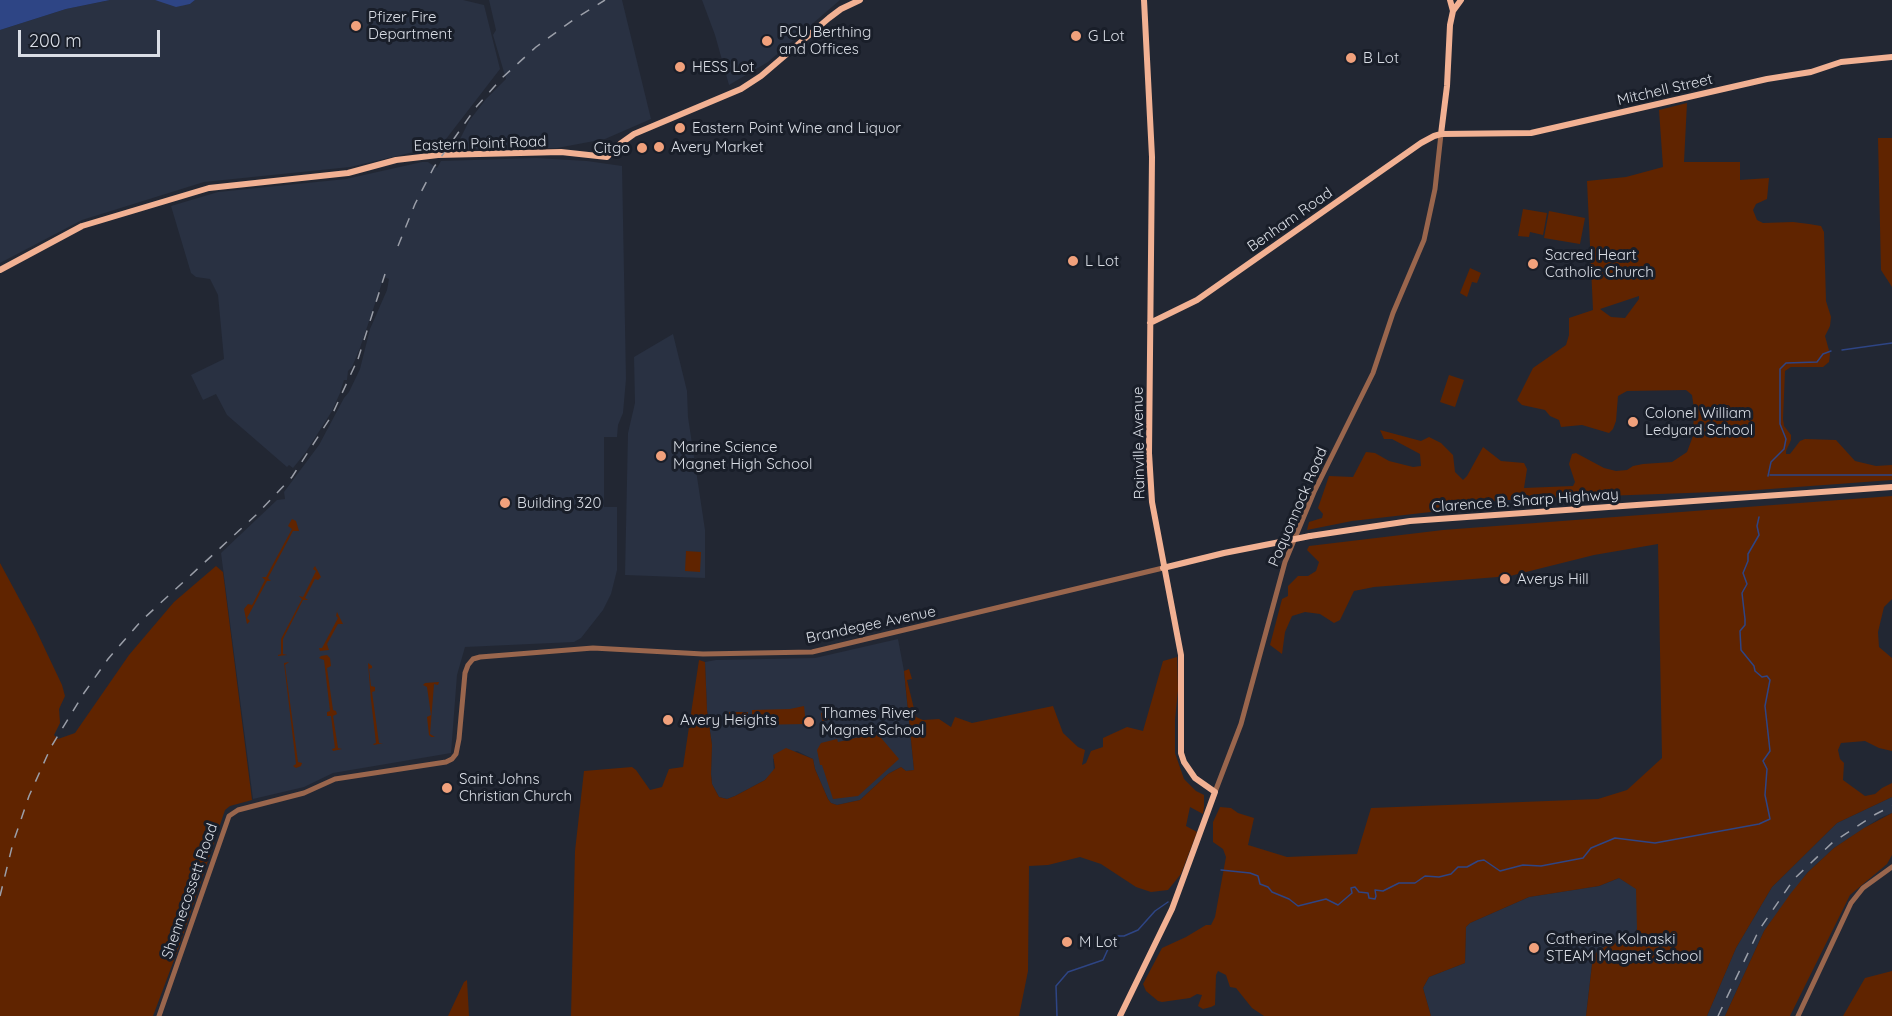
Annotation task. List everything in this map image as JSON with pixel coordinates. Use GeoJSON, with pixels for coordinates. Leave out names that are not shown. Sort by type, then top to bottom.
{"type":"FeatureCollection","features":[{"type":"Feature","properties":{"kind":"main road","name":"Eastern Point Road"},"geometry":{"type":"LineString","coordinates":[[0,270],[82,226],[209,188],[348,172],[396,160],[438,155],[561,152],[607,157],[634,134],[741,89],[761,76],[829,18],[860,0]]}},
{"type":"Feature","properties":{"kind":"main road","name":"Rainville Avenue"},"geometry":{"type":"LineString","coordinates":[[1144,0],[1152,157],[1150,323],[1152,502],[1181,655],[1180,753],[1196,778],[1215,792]]}},
{"type":"Feature","properties":{"kind":"main road"},"geometry":{"type":"LineString","coordinates":[[1450,0],[1453,11]]}},
{"type":"Feature","properties":{"kind":"main road","name":"Poquonnock Road"},"geometry":{"type":"LineString","coordinates":[[1442,134],[1450,25],[1453,11],[1461,0]]}},
{"type":"Feature","properties":{"kind":"main road","name":"Mitchell Street"},"geometry":{"type":"LineString","coordinates":[[1442,134],[1531,133],[1767,79],[1811,72],[1841,62],[1892,57]]}},
{"type":"Feature","properties":{"kind":"main road","name":"Benham Road"},"geometry":{"type":"LineString","coordinates":[[1150,323],[1197,300],[1421,143],[1442,134]]}},
{"type":"Feature","properties":{"kind":"main road","name":"Clarence B. Sharp Highway"},"geometry":{"type":"LineString","coordinates":[[1163,568],[1310,536],[1410,521],[1892,487]]}},
{"type":"Feature","properties":{"kind":"main road","name":"Poquonnock Road"},"geometry":{"type":"LineString","coordinates":[[1120,1016],[1172,909],[1215,792]]}},
{"type":"Feature","properties":{"kind":"street","name":"Poquonnock Road"},"geometry":{"type":"LineString","coordinates":[[1215,792],[1241,724],[1285,562],[1314,492],[1373,373],[1393,313],[1424,240],[1435,189],[1442,134]]}},
{"type":"Feature","properties":{"kind":"street","name":"Brandegee Avenue"},"geometry":{"type":"LineString","coordinates":[[577,649],[703,654],[812,652],[1163,568]]}},
{"type":"Feature","properties":{"kind":"street","name":"Shennecossett Road"},"geometry":{"type":"LineString","coordinates":[[159,1016],[225,824],[233,812],[304,793],[335,779],[446,762],[454,757],[458,749],[465,673],[471,661],[480,657],[577,649]]}},
{"type":"Feature","properties":{"kind":"street"},"geometry":{"type":"LineString","coordinates":[[1798,1016],[1851,903],[1863,888],[1892,867]]}},
{"type":"Feature","properties":{"kind":"shaded area"},"geometry":{"type":"Polygon","coordinates":[[[110,0],[155,0],[181,5],[190,4],[195,0],[463,0],[484,5],[500,69],[436,152],[418,151],[350,167],[204,182],[82,220],[0,263],[0,30],[66,9],[110,0]]]}},
{"type":"Feature","properties":{"kind":"shaded area"},"geometry":{"type":"Polygon","coordinates":[[[489,0],[622,0],[651,119],[605,139],[557,148],[455,149],[469,121],[506,79],[493,35],[496,30],[489,0]]]}},
{"type":"Feature","properties":{"kind":"shaded area"},"geometry":{"type":"Polygon","coordinates":[[[702,0],[840,0],[768,62],[729,85],[702,0]]]}},
{"type":"Feature","properties":{"kind":"shaded area"},"geometry":{"type":"Polygon","coordinates":[[[1687,103],[1684,162],[1740,162],[1740,180],[1769,178],[1767,199],[1756,204],[1753,210],[1757,220],[1763,223],[1793,222],[1821,226],[1824,232],[1826,301],[1831,317],[1825,336],[1830,354],[1829,362],[1823,367],[1791,367],[1785,371],[1783,419],[1784,426],[1791,435],[1786,454],[1790,454],[1800,441],[1805,439],[1836,440],[1855,461],[1876,466],[1892,465],[1892,480],[1743,491],[1520,499],[1473,503],[1457,509],[1352,521],[1307,530],[1309,522],[1322,518],[1323,514],[1318,508],[1329,476],[1353,477],[1366,452],[1375,453],[1389,461],[1413,467],[1421,466],[1420,454],[1392,439],[1384,439],[1380,430],[1421,441],[1429,437],[1441,443],[1453,455],[1455,472],[1463,480],[1483,447],[1501,461],[1524,463],[1527,469],[1524,488],[1573,486],[1575,482],[1569,464],[1572,454],[1576,453],[1604,468],[1616,471],[1643,464],[1672,462],[1687,452],[1693,436],[1694,409],[1692,395],[1686,390],[1627,391],[1618,396],[1616,421],[1609,433],[1582,425],[1561,427],[1559,420],[1550,416],[1545,410],[1522,405],[1517,400],[1533,368],[1566,345],[1569,335],[1569,318],[1593,310],[1587,181],[1626,177],[1663,167],[1659,110],[1687,103]],[[1639,296],[1600,309],[1611,317],[1625,318],[1639,296]]]}},
{"type":"Feature","properties":{"kind":"shaded area"},"geometry":{"type":"Polygon","coordinates":[[[1878,138],[1892,138],[1892,287],[1881,270],[1878,138]]]}},
{"type":"Feature","properties":{"kind":"shaded area"},"geometry":{"type":"Polygon","coordinates":[[[536,158],[622,166],[626,379],[623,413],[618,425],[617,437],[604,437],[604,507],[617,507],[617,570],[611,594],[603,610],[581,638],[574,642],[465,647],[457,675],[451,753],[333,773],[304,787],[253,799],[221,553],[277,500],[285,499],[284,492],[319,445],[360,369],[370,329],[387,290],[389,279],[384,277],[360,348],[332,411],[306,452],[293,468],[289,465],[287,467],[227,415],[216,394],[203,400],[191,375],[224,359],[218,295],[210,279],[196,277],[191,273],[171,206],[218,192],[346,179],[422,162],[428,162],[437,168],[441,161],[536,158]]]}},
{"type":"Feature","properties":{"kind":"shaded area"},"geometry":{"type":"Polygon","coordinates":[[[1523,209],[1547,213],[1543,235],[1530,232],[1529,237],[1518,236],[1523,209]]]}},
{"type":"Feature","properties":{"kind":"shaded area"},"geometry":{"type":"Polygon","coordinates":[[[1549,211],[1585,218],[1580,244],[1544,238],[1549,211]]]}},
{"type":"Feature","properties":{"kind":"shaded area"},"geometry":{"type":"Polygon","coordinates":[[[1470,268],[1481,273],[1477,283],[1472,282],[1467,297],[1460,293],[1470,268]]]}},
{"type":"Feature","properties":{"kind":"shaded area","name":"Marine Science Magnet High School"},"geometry":{"type":"Polygon","coordinates":[[[673,334],[687,391],[688,417],[705,530],[705,578],[625,575],[628,433],[635,403],[634,357],[673,334]]]}},
{"type":"Feature","properties":{"kind":"shaded area"},"geometry":{"type":"Polygon","coordinates":[[[1449,375],[1464,380],[1455,407],[1440,402],[1449,375]]]}},
{"type":"Feature","properties":{"kind":"shaded area"},"geometry":{"type":"Polygon","coordinates":[[[1892,496],[1892,599],[1884,607],[1878,632],[1879,647],[1892,658],[1892,751],[1865,741],[1841,743],[1838,750],[1840,759],[1844,763],[1843,780],[1865,796],[1875,794],[1892,783],[1892,797],[1837,823],[1772,887],[1736,948],[1707,1016],[1586,1016],[1593,956],[1608,945],[1629,939],[1637,929],[1636,889],[1619,878],[1599,886],[1529,897],[1470,923],[1466,927],[1465,963],[1429,977],[1423,988],[1431,1016],[1264,1016],[1252,1008],[1236,988],[1230,987],[1226,975],[1218,971],[1215,1005],[1211,1007],[1203,1009],[1198,1006],[1202,995],[1197,994],[1190,998],[1162,1002],[1146,991],[1143,984],[1162,948],[1206,925],[1211,925],[1215,917],[1226,857],[1223,849],[1213,842],[1213,822],[1220,807],[1231,808],[1254,818],[1248,845],[1287,857],[1357,854],[1371,808],[1598,799],[1627,790],[1662,758],[1658,544],[1594,555],[1510,576],[1374,587],[1354,591],[1340,620],[1334,623],[1320,614],[1305,612],[1292,616],[1285,632],[1282,654],[1270,645],[1282,599],[1288,596],[1288,586],[1298,576],[1308,576],[1316,571],[1319,562],[1307,550],[1309,546],[1443,530],[1892,496]]]}},
{"type":"Feature","properties":{"kind":"shaded area"},"geometry":{"type":"Polygon","coordinates":[[[292,519],[296,521],[299,531],[293,531],[268,578],[271,581],[267,581],[247,618],[250,621],[247,624],[244,609],[248,604],[252,605],[265,580],[262,577],[266,577],[292,529],[288,526],[292,519]]]}},
{"type":"Feature","properties":{"kind":"shaded area"},"geometry":{"type":"Polygon","coordinates":[[[686,551],[701,552],[700,572],[685,571],[686,551]]]}},
{"type":"Feature","properties":{"kind":"shaded area"},"geometry":{"type":"Polygon","coordinates":[[[0,563],[62,685],[65,696],[59,709],[60,723],[54,735],[58,739],[75,733],[129,655],[174,602],[216,566],[223,572],[252,800],[230,806],[225,810],[153,1016],[0,1016],[0,563]]]}},
{"type":"Feature","properties":{"kind":"shaded area"},"geometry":{"type":"Polygon","coordinates":[[[315,566],[321,577],[318,580],[315,579],[305,598],[308,600],[303,600],[283,639],[283,654],[287,655],[278,656],[281,654],[281,639],[302,599],[299,596],[303,597],[316,571],[313,569],[315,566]]]}},
{"type":"Feature","properties":{"kind":"shaded area"},"geometry":{"type":"Polygon","coordinates":[[[337,612],[343,624],[338,624],[327,644],[329,650],[320,651],[319,648],[322,648],[338,618],[337,612]]]}},
{"type":"Feature","properties":{"kind":"shaded area","name":"Thames River Magnet School"},"geometry":{"type":"Polygon","coordinates":[[[898,639],[904,671],[914,770],[906,771],[901,767],[888,774],[860,800],[837,805],[828,799],[813,759],[797,751],[773,759],[774,771],[765,780],[727,799],[719,797],[712,784],[712,745],[707,710],[705,662],[815,658],[898,639]]]}},
{"type":"Feature","properties":{"kind":"shaded area"},"geometry":{"type":"Polygon","coordinates":[[[327,655],[331,666],[327,668],[333,710],[337,714],[333,716],[338,748],[342,749],[333,751],[332,749],[335,748],[331,716],[327,716],[327,712],[330,711],[324,660],[319,658],[327,655]]]}},
{"type":"Feature","properties":{"kind":"shaded area"},"geometry":{"type":"Polygon","coordinates":[[[1177,657],[1175,753],[1184,779],[1196,791],[1204,795],[1203,814],[1190,807],[1186,826],[1197,832],[1181,874],[1168,890],[1151,892],[1136,887],[1101,864],[1080,857],[1048,865],[1029,866],[1028,971],[1019,1016],[571,1016],[575,851],[584,771],[632,767],[650,790],[662,787],[669,769],[683,767],[699,660],[705,662],[707,710],[712,745],[712,784],[719,797],[727,799],[765,780],[775,768],[773,755],[786,748],[813,759],[828,799],[837,805],[860,800],[888,774],[901,767],[906,771],[914,770],[904,671],[909,669],[912,679],[907,680],[916,717],[923,720],[939,719],[951,727],[955,717],[972,723],[1053,706],[1063,733],[1078,747],[1085,750],[1082,765],[1086,763],[1091,751],[1103,747],[1103,738],[1127,727],[1143,731],[1163,661],[1177,657]]]}},
{"type":"Feature","properties":{"kind":"shaded area"},"geometry":{"type":"Polygon","coordinates":[[[289,662],[285,665],[298,762],[302,763],[296,768],[293,766],[296,764],[284,663],[289,662]]]}},
{"type":"Feature","properties":{"kind":"shaded area"},"geometry":{"type":"Polygon","coordinates":[[[368,663],[372,666],[369,669],[371,686],[375,687],[375,691],[372,692],[379,743],[383,743],[374,745],[376,743],[368,663]]]}},
{"type":"Feature","properties":{"kind":"shaded area"},"geometry":{"type":"Polygon","coordinates":[[[439,682],[438,685],[434,684],[430,734],[435,737],[431,737],[429,735],[427,717],[431,715],[427,687],[423,685],[439,682]]]}},
{"type":"Feature","properties":{"kind":"shaded area"},"geometry":{"type":"Polygon","coordinates":[[[804,706],[806,724],[752,725],[752,710],[790,709],[804,706]]]}},
{"type":"Feature","properties":{"kind":"shaded area"},"geometry":{"type":"Polygon","coordinates":[[[838,710],[839,718],[822,721],[821,713],[838,710]]]}},
{"type":"Feature","properties":{"kind":"shaded area"},"geometry":{"type":"Polygon","coordinates":[[[729,712],[748,712],[748,723],[729,723],[729,712]]]}},
{"type":"Feature","properties":{"kind":"shaded area"},"geometry":{"type":"Polygon","coordinates":[[[877,733],[899,759],[858,796],[833,799],[822,765],[820,765],[817,750],[821,743],[837,739],[838,742],[877,733]]]}},
{"type":"Feature","properties":{"kind":"shaded area"},"geometry":{"type":"Polygon","coordinates":[[[1892,797],[1892,813],[1880,818],[1834,848],[1808,872],[1764,931],[1725,1016],[1707,1016],[1736,948],[1772,887],[1837,823],[1892,797]]]}},
{"type":"Feature","properties":{"kind":"shaded area"},"geometry":{"type":"Polygon","coordinates":[[[1892,813],[1892,855],[1887,864],[1850,895],[1790,1016],[1725,1016],[1764,931],[1808,872],[1834,848],[1892,813]]]}},
{"type":"Feature","properties":{"kind":"shaded area","name":"Catherine Kolnaski STEAM Magnet School"},"geometry":{"type":"Polygon","coordinates":[[[1619,878],[1637,889],[1637,929],[1629,939],[1608,945],[1593,956],[1586,1016],[1431,1016],[1423,988],[1429,977],[1465,963],[1466,927],[1470,923],[1529,897],[1599,886],[1619,878]]]}},
{"type":"Feature","properties":{"kind":"shaded area"},"geometry":{"type":"Polygon","coordinates":[[[1892,971],[1892,1016],[1843,1016],[1865,978],[1892,971]]]}},
{"type":"Feature","properties":{"kind":"shaded area"},"geometry":{"type":"Polygon","coordinates":[[[467,980],[469,1016],[448,1016],[464,982],[467,980]]]}},
{"type":"Feature","properties":{"kind":"water"},"geometry":{"type":"Polygon","coordinates":[[[0,0],[110,0],[66,9],[0,30],[0,0]]]}},
{"type":"Feature","properties":{"kind":"water"},"geometry":{"type":"Polygon","coordinates":[[[155,0],[195,0],[190,4],[176,7],[155,0]]]}},
{"type":"Feature","properties":{"kind":"waterway"},"geometry":{"type":"LineString","coordinates":[[1842,350],[1892,343]]}},
{"type":"Feature","properties":{"kind":"waterway"},"geometry":{"type":"LineString","coordinates":[[1768,476],[1771,462],[1784,449],[1786,439],[1780,424],[1780,369],[1786,363],[1817,362],[1823,354],[1831,351]]}},
{"type":"Feature","properties":{"kind":"waterway"},"geometry":{"type":"LineString","coordinates":[[1770,475],[1892,475]]}},
{"type":"Feature","properties":{"kind":"waterway"},"geometry":{"type":"LineString","coordinates":[[1221,870],[1258,876],[1260,884],[1298,906],[1326,899],[1338,905],[1352,893],[1351,888],[1355,887],[1359,892],[1368,893],[1369,898],[1375,899],[1375,890],[1383,891],[1399,883],[1415,883],[1425,876],[1439,877],[1451,874],[1458,867],[1467,867],[1478,861],[1484,860],[1500,871],[1523,865],[1541,866],[1583,858],[1591,848],[1615,838],[1655,843],[1759,824],[1770,819],[1765,795],[1767,769],[1763,761],[1770,751],[1765,706],[1770,680],[1767,676],[1762,677],[1755,671],[1754,666],[1741,650],[1740,631],[1745,625],[1742,593],[1747,584],[1743,573],[1748,554],[1759,535],[1757,526],[1759,517]]}},
{"type":"Feature","properties":{"kind":"waterway"},"geometry":{"type":"LineString","coordinates":[[1057,1016],[1056,986],[1068,972],[1103,960],[1114,936],[1124,936],[1138,930],[1155,911],[1168,902]]}},
{"type":"Feature","properties":{"kind":"railway"},"geometry":{"type":"LineString","coordinates":[[398,246],[415,204],[434,167],[477,106],[503,77],[536,47],[605,0]]}},
{"type":"Feature","properties":{"kind":"railway"},"geometry":{"type":"LineString","coordinates":[[358,359],[385,274]]}},
{"type":"Feature","properties":{"kind":"railway"},"geometry":{"type":"LineString","coordinates":[[0,896],[13,843],[29,796],[51,747],[84,693],[108,659],[141,621],[256,515],[292,477],[332,415],[356,363]]}},
{"type":"Feature","properties":{"kind":"railway"},"geometry":{"type":"LineString","coordinates":[[1718,1016],[1759,930],[1794,879],[1833,842],[1892,806]]}},
{"type":"Feature","properties":{"kind":"place","name":"Pfizer Fire Department"},"geometry":{"type":"Point","coordinates":[356,26]}},
{"type":"Feature","properties":{"kind":"place","name":"G Lot"},"geometry":{"type":"Point","coordinates":[1076,36]}},
{"type":"Feature","properties":{"kind":"place","name":"PCU Berthing and Offices"},"geometry":{"type":"Point","coordinates":[767,41]}},
{"type":"Feature","properties":{"kind":"place","name":"B Lot"},"geometry":{"type":"Point","coordinates":[1351,58]}},
{"type":"Feature","properties":{"kind":"place","name":"HESS Lot"},"geometry":{"type":"Point","coordinates":[680,67]}},
{"type":"Feature","properties":{"kind":"place","name":"Eastern Point Wine and Liquor"},"geometry":{"type":"Point","coordinates":[680,128]}},
{"type":"Feature","properties":{"kind":"place","name":"Avery Market"},"geometry":{"type":"Point","coordinates":[659,147]}},
{"type":"Feature","properties":{"kind":"place","name":"Citgo"},"geometry":{"type":"Point","coordinates":[642,148]}},
{"type":"Feature","properties":{"kind":"place","name":"L Lot"},"geometry":{"type":"Point","coordinates":[1073,261]}},
{"type":"Feature","properties":{"kind":"place","name":"Sacred Heart Catholic Church"},"geometry":{"type":"Point","coordinates":[1533,264]}},
{"type":"Feature","properties":{"kind":"place","name":"Colonel William Ledyard School"},"geometry":{"type":"Point","coordinates":[1633,422]}},
{"type":"Feature","properties":{"kind":"place","name":"Marine Science Magnet High School"},"geometry":{"type":"Point","coordinates":[661,456]}},
{"type":"Feature","properties":{"kind":"place","name":"Building 320"},"geometry":{"type":"Point","coordinates":[505,503]}},
{"type":"Feature","properties":{"kind":"place","name":"Averys Hill"},"geometry":{"type":"Point","coordinates":[1505,579]}},
{"type":"Feature","properties":{"kind":"place","name":"Avery Heights"},"geometry":{"type":"Point","coordinates":[668,720]}},
{"type":"Feature","properties":{"kind":"place","name":"Thames River Magnet School"},"geometry":{"type":"Point","coordinates":[809,722]}},
{"type":"Feature","properties":{"kind":"place","name":"Saint Johns Christian Church"},"geometry":{"type":"Point","coordinates":[447,788]}},
{"type":"Feature","properties":{"kind":"place","name":"M Lot"},"geometry":{"type":"Point","coordinates":[1067,942]}},
{"type":"Feature","properties":{"kind":"place","name":"Catherine Kolnaski STEAM Magnet School"},"geometry":{"type":"Point","coordinates":[1534,948]}}]}
